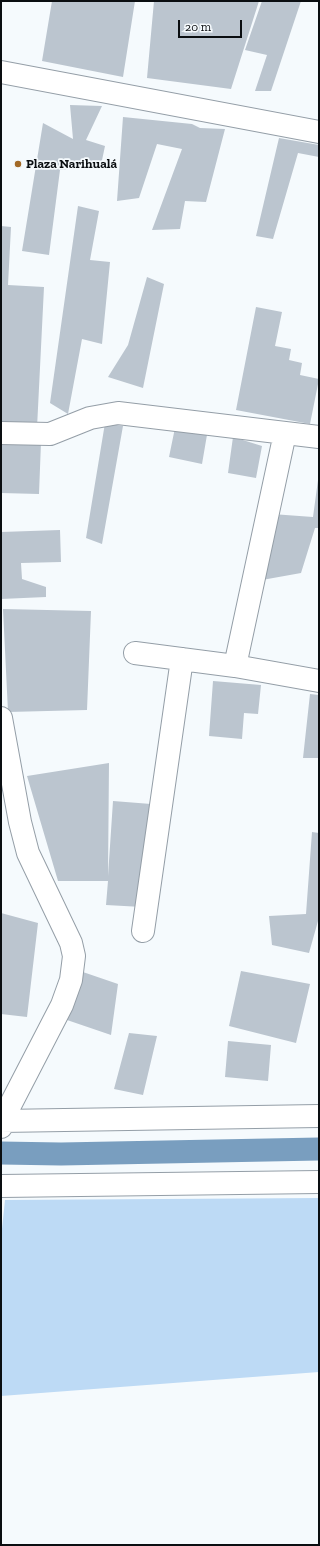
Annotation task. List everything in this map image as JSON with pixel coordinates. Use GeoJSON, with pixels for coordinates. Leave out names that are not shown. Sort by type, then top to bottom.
{"type":"FeatureCollection","features":[{"type":"Feature","properties":{"kind":"street"},"geometry":{"type":"LineString","coordinates":[[1,72],[319,132]]}},
{"type":"Feature","properties":{"kind":"street"},"geometry":{"type":"LineString","coordinates":[[1,433],[50,434],[90,418],[118,413],[319,437]]}},
{"type":"Feature","properties":{"kind":"street"},"geometry":{"type":"LineString","coordinates":[[235,666],[285,434]]}},
{"type":"Feature","properties":{"kind":"street"},"geometry":{"type":"LineString","coordinates":[[135,653],[235,666],[319,681]]}},
{"type":"Feature","properties":{"kind":"street"},"geometry":{"type":"LineString","coordinates":[[142,931],[182,659]]}},
{"type":"Feature","properties":{"kind":"street"},"geometry":{"type":"LineString","coordinates":[[1,718],[20,822],[28,853],[71,943],[74,956],[71,980],[62,1005],[1,1123],[319,1116]]}},
{"type":"Feature","properties":{"kind":"street"},"geometry":{"type":"LineString","coordinates":[[1,1186],[319,1182]]}},
{"type":"Feature","properties":{"kind":"shaded area"},"geometry":{"type":"Polygon","coordinates":[[[319,1198],[319,1372],[1,1396],[1,1238],[5,1200],[319,1198]]]}},
{"type":"Feature","properties":{"kind":"building"},"geometry":{"type":"Polygon","coordinates":[[[52,1],[135,1],[123,77],[42,61],[52,1]]]}},
{"type":"Feature","properties":{"kind":"building"},"geometry":{"type":"Polygon","coordinates":[[[154,1],[259,1],[231,89],[147,78],[154,1]]]}},
{"type":"Feature","properties":{"kind":"building"},"geometry":{"type":"Polygon","coordinates":[[[262,1],[301,1],[271,91],[255,91],[267,55],[245,50],[262,1]]]}},
{"type":"Feature","properties":{"kind":"building"},"geometry":{"type":"Polygon","coordinates":[[[70,105],[102,106],[86,140],[105,146],[101,165],[60,170],[49,255],[22,251],[43,123],[73,139],[70,105]]]}},
{"type":"Feature","properties":{"kind":"building"},"geometry":{"type":"Polygon","coordinates":[[[123,117],[192,124],[200,128],[225,129],[206,202],[185,201],[180,229],[152,230],[182,149],[157,144],[139,198],[117,201],[123,117]]]}},
{"type":"Feature","properties":{"kind":"building"},"geometry":{"type":"Polygon","coordinates":[[[279,138],[319,145],[319,157],[298,153],[273,239],[256,236],[279,138]]]}},
{"type":"Feature","properties":{"kind":"building"},"geometry":{"type":"Polygon","coordinates":[[[78,206],[99,211],[90,260],[110,262],[102,344],[82,339],[68,414],[50,403],[78,206]]]}},
{"type":"Feature","properties":{"kind":"building"},"geometry":{"type":"Polygon","coordinates":[[[1,226],[11,227],[8,285],[44,287],[37,428],[1,426],[1,226]]]}},
{"type":"Feature","properties":{"kind":"building"},"geometry":{"type":"Polygon","coordinates":[[[147,277],[164,284],[143,388],[108,377],[128,345],[147,277]]]}},
{"type":"Feature","properties":{"kind":"building"},"geometry":{"type":"Polygon","coordinates":[[[256,307],[282,312],[275,346],[291,349],[289,360],[302,363],[300,375],[319,379],[310,424],[236,410],[256,307]]]}},
{"type":"Feature","properties":{"kind":"building"},"geometry":{"type":"Polygon","coordinates":[[[105,423],[123,426],[102,544],[86,538],[105,423]]]}},
{"type":"Feature","properties":{"kind":"building"},"geometry":{"type":"Polygon","coordinates":[[[176,423],[208,429],[202,464],[169,457],[176,423]]]}},
{"type":"Feature","properties":{"kind":"building"},"geometry":{"type":"Polygon","coordinates":[[[233,437],[262,446],[256,478],[228,473],[233,437]]]}},
{"type":"Feature","properties":{"kind":"building"},"geometry":{"type":"Polygon","coordinates":[[[1,441],[41,442],[39,494],[1,493],[1,441]]]}},
{"type":"Feature","properties":{"kind":"building"},"geometry":{"type":"Polygon","coordinates":[[[318,480],[319,528],[315,528],[301,573],[262,580],[272,514],[313,517],[318,480]]]}},
{"type":"Feature","properties":{"kind":"building"},"geometry":{"type":"Polygon","coordinates":[[[60,530],[61,562],[21,563],[22,579],[46,587],[46,597],[1,599],[1,532],[60,530]]]}},
{"type":"Feature","properties":{"kind":"building"},"geometry":{"type":"Polygon","coordinates":[[[3,609],[91,611],[87,710],[8,712],[3,609]]]}},
{"type":"Feature","properties":{"kind":"building"},"geometry":{"type":"Polygon","coordinates":[[[213,681],[261,685],[258,714],[244,713],[242,739],[209,736],[213,681]]]}},
{"type":"Feature","properties":{"kind":"building"},"geometry":{"type":"Polygon","coordinates":[[[310,694],[319,695],[319,758],[303,758],[310,694]]]}},
{"type":"Feature","properties":{"kind":"building"},"geometry":{"type":"Polygon","coordinates":[[[109,763],[108,876],[113,801],[151,804],[142,907],[106,905],[108,881],[58,881],[27,776],[109,763]]]}},
{"type":"Feature","properties":{"kind":"building"},"geometry":{"type":"Polygon","coordinates":[[[312,832],[319,833],[319,921],[309,953],[272,945],[269,916],[306,914],[312,832]]]}},
{"type":"Feature","properties":{"kind":"building"},"geometry":{"type":"Polygon","coordinates":[[[1,913],[38,923],[27,1017],[1,1014],[1,913]]]}},
{"type":"Feature","properties":{"kind":"building"},"geometry":{"type":"Polygon","coordinates":[[[80,971],[118,984],[111,1035],[67,1020],[80,971]]]}},
{"type":"Feature","properties":{"kind":"building"},"geometry":{"type":"Polygon","coordinates":[[[241,971],[310,984],[296,1043],[229,1026],[241,971]]]}},
{"type":"Feature","properties":{"kind":"building"},"geometry":{"type":"Polygon","coordinates":[[[129,1033],[157,1036],[143,1095],[114,1089],[129,1033]]]}},
{"type":"Feature","properties":{"kind":"building"},"geometry":{"type":"Polygon","coordinates":[[[228,1041],[271,1045],[268,1081],[225,1077],[228,1041]]]}},
{"type":"Feature","properties":{"kind":"waterway"},"geometry":{"type":"LineString","coordinates":[[1,1153],[61,1154],[319,1149]]}},
{"type":"Feature","properties":{"kind":"place","name":"Plaza Narihualá"},"geometry":{"type":"Point","coordinates":[18,164]}}]}
